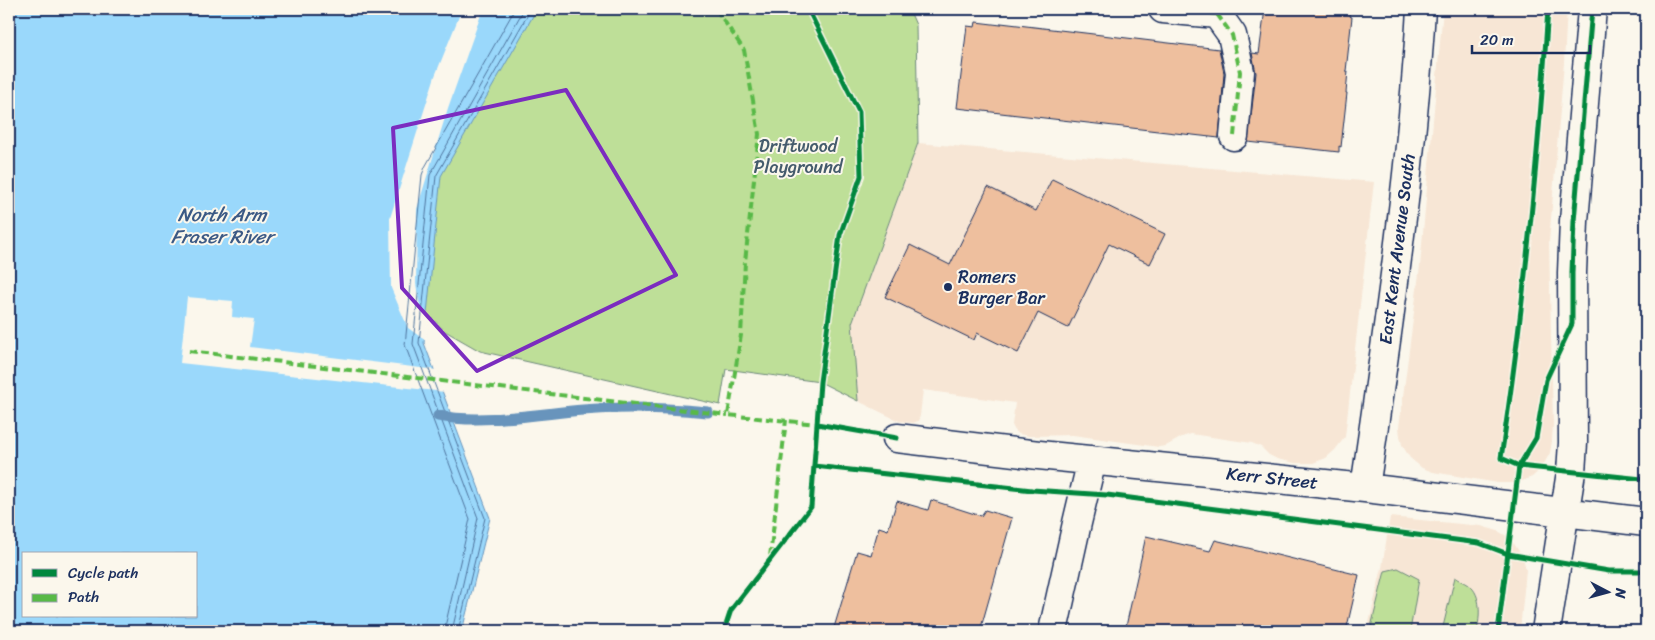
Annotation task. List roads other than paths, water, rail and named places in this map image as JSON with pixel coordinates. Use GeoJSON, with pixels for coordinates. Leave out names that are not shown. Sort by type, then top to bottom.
{"type":"FeatureCollection","features":[{"type":"Feature","properties":{"kind":"street"},"geometry":{"type":"LineString","coordinates":[[1163,9],[1219,11],[1232,35],[1240,72],[1234,136]]}},
{"type":"Feature","properties":{"kind":"street","name":"East Kent Avenue South"},"geometry":{"type":"LineString","coordinates":[[1365,488],[1398,250],[1417,73],[1421,9]]}},
{"type":"Feature","properties":{"kind":"street"},"geometry":{"type":"LineString","coordinates":[[1546,631],[1571,472],[1573,443],[1572,273],[1592,9]]}},
{"type":"Feature","properties":{"kind":"street","name":"Kerr Street"},"geometry":{"type":"LineString","coordinates":[[897,438],[1365,488],[1646,522]]}},
{"type":"Feature","properties":{"kind":"street"},"geometry":{"type":"LineString","coordinates":[[1053,631],[1092,460]]}},
{"type":"Feature","properties":{"kind":"water","name":"North Arm Fraser River"},"geometry":{"type":"Polygon","coordinates":[[[9,9],[537,9],[441,176],[424,343],[490,518],[462,631],[9,631],[9,9]]]}},
{"type":"Feature","properties":{"kind":"waterway"},"geometry":{"type":"LineString","coordinates":[[438,416],[492,419],[583,410],[630,408],[708,412]]}},
{"type":"Feature","properties":{"kind":"place","name":"Romers Burger Bar"},"geometry":{"type":"Point","coordinates":[948,287]}},
{"type":"Feature","properties":{"kind":"park label","name":"Driftwood Playground"},"geometry":{"type":"Point","coordinates":[798,156]}}]}
